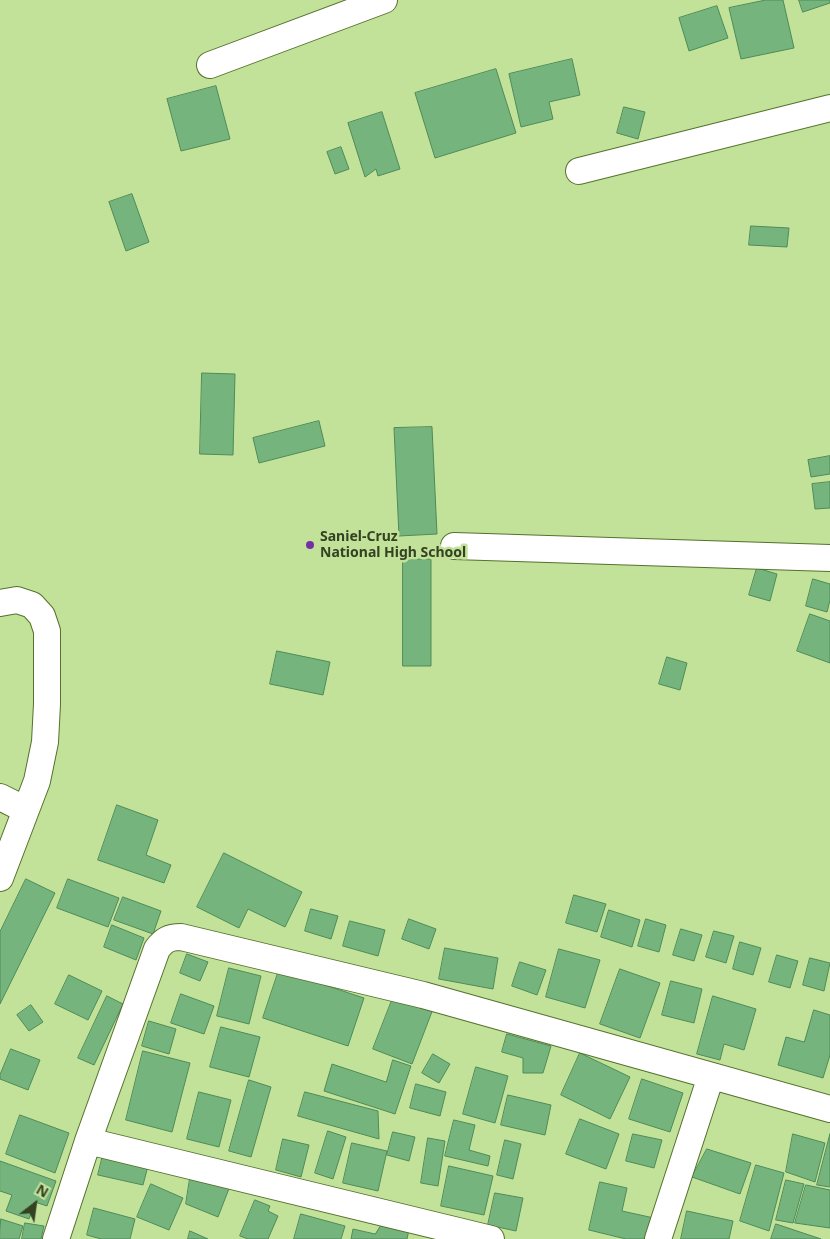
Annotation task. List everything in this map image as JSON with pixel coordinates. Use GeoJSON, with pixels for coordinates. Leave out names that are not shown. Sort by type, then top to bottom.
{"type":"FeatureCollection","features":[{"type":"Feature","properties":{"kind":"street"},"geometry":{"type":"LineString","coordinates":[[210,65],[384,0]]}},
{"type":"Feature","properties":{"kind":"street"},"geometry":{"type":"LineString","coordinates":[[579,171],[830,108]]}},
{"type":"Feature","properties":{"kind":"street"},"geometry":{"type":"LineString","coordinates":[[454,546],[830,558]]}},
{"type":"Feature","properties":{"kind":"street"},"geometry":{"type":"LineString","coordinates":[[0,603],[17,600],[32,605],[42,616],[47,631],[46,742],[37,781],[0,878]]}},
{"type":"Feature","properties":{"kind":"street"},"geometry":{"type":"LineString","coordinates":[[0,797],[26,810]]}},
{"type":"Feature","properties":{"kind":"street"},"geometry":{"type":"LineString","coordinates":[[56,1239],[88,1141],[158,950],[165,940],[174,937],[181,937],[423,995],[830,1109]]}},
{"type":"Feature","properties":{"kind":"street"},"geometry":{"type":"LineString","coordinates":[[658,1239],[710,1076]]}},
{"type":"Feature","properties":{"kind":"street"},"geometry":{"type":"LineString","coordinates":[[88,1141],[492,1239]]}},
{"type":"Feature","properties":{"kind":"building"},"geometry":{"type":"Polygon","coordinates":[[[766,0],[783,0],[794,48],[741,59],[729,8],[766,0]]]}},
{"type":"Feature","properties":{"kind":"building"},"geometry":{"type":"Polygon","coordinates":[[[799,0],[830,0],[830,3],[803,12],[799,0]]]}},
{"type":"Feature","properties":{"kind":"building"},"geometry":{"type":"Polygon","coordinates":[[[717,6],[728,38],[689,51],[679,18],[717,6]]]}},
{"type":"Feature","properties":{"kind":"building"},"geometry":{"type":"Polygon","coordinates":[[[572,59],[580,95],[549,102],[553,119],[521,127],[509,74],[572,59]]]}},
{"type":"Feature","properties":{"kind":"building"},"geometry":{"type":"Polygon","coordinates":[[[496,69],[516,133],[435,158],[415,93],[496,69]]]}},
{"type":"Feature","properties":{"kind":"building"},"geometry":{"type":"Polygon","coordinates":[[[216,86],[230,139],[181,151],[167,99],[216,86]]]}},
{"type":"Feature","properties":{"kind":"building"},"geometry":{"type":"Polygon","coordinates":[[[624,107],[645,112],[638,139],[617,133],[624,107]]]}},
{"type":"Feature","properties":{"kind":"building"},"geometry":{"type":"Polygon","coordinates":[[[382,112],[400,169],[378,176],[376,169],[365,177],[348,123],[382,112]]]}},
{"type":"Feature","properties":{"kind":"building"},"geometry":{"type":"Polygon","coordinates":[[[341,147],[349,169],[335,174],[327,152],[341,147]]]}},
{"type":"Feature","properties":{"kind":"building"},"geometry":{"type":"Polygon","coordinates":[[[132,194],[149,242],[126,251],[109,202],[132,194]]]}},
{"type":"Feature","properties":{"kind":"building"},"geometry":{"type":"Polygon","coordinates":[[[751,226],[789,228],[787,247],[749,245],[751,226]]]}},
{"type":"Feature","properties":{"kind":"building"},"geometry":{"type":"Polygon","coordinates":[[[202,373],[235,374],[233,455],[200,454],[202,373]]]}},
{"type":"Feature","properties":{"kind":"building"},"geometry":{"type":"Polygon","coordinates":[[[319,421],[325,446],[259,463],[253,438],[319,421]]]}},
{"type":"Feature","properties":{"kind":"building"},"geometry":{"type":"Polygon","coordinates":[[[432,427],[437,534],[399,536],[394,428],[432,427]]]}},
{"type":"Feature","properties":{"kind":"building"},"geometry":{"type":"Polygon","coordinates":[[[830,456],[830,474],[811,477],[808,460],[830,456]]]}},
{"type":"Feature","properties":{"kind":"building"},"geometry":{"type":"Polygon","coordinates":[[[830,482],[830,508],[815,509],[812,484],[830,482]]]}},
{"type":"Feature","properties":{"kind":"building"},"geometry":{"type":"Polygon","coordinates":[[[403,559],[431,559],[431,666],[403,666],[403,559]]]}},
{"type":"Feature","properties":{"kind":"building"},"geometry":{"type":"Polygon","coordinates":[[[757,568],[777,574],[770,601],[749,595],[757,568]]]}},
{"type":"Feature","properties":{"kind":"building"},"geometry":{"type":"Polygon","coordinates":[[[813,579],[830,584],[830,600],[827,612],[806,606],[813,579]]]}},
{"type":"Feature","properties":{"kind":"building"},"geometry":{"type":"Polygon","coordinates":[[[810,614],[830,621],[830,663],[797,651],[810,614]]]}},
{"type":"Feature","properties":{"kind":"building"},"geometry":{"type":"Polygon","coordinates":[[[277,651],[330,662],[323,695],[270,684],[277,651]]]}},
{"type":"Feature","properties":{"kind":"building"},"geometry":{"type":"Polygon","coordinates":[[[667,657],[687,663],[680,690],[659,684],[667,657]]]}},
{"type":"Feature","properties":{"kind":"building"},"geometry":{"type":"Polygon","coordinates":[[[117,805],[158,820],[146,855],[171,865],[164,883],[98,860],[117,805]]]}},
{"type":"Feature","properties":{"kind":"building"},"geometry":{"type":"Polygon","coordinates":[[[224,853],[302,892],[285,927],[248,909],[239,928],[197,907],[224,853]]]}},
{"type":"Feature","properties":{"kind":"building"},"geometry":{"type":"Polygon","coordinates":[[[26,879],[55,893],[0,1004],[0,932],[26,879]]]}},
{"type":"Feature","properties":{"kind":"building"},"geometry":{"type":"Polygon","coordinates":[[[68,879],[119,898],[108,927],[57,908],[68,879]]]}},
{"type":"Feature","properties":{"kind":"building"},"geometry":{"type":"Polygon","coordinates":[[[574,895],[606,904],[597,932],[566,923],[574,895]]]}},
{"type":"Feature","properties":{"kind":"building"},"geometry":{"type":"Polygon","coordinates":[[[123,897],[161,911],[153,934],[114,920],[123,897]]]}},
{"type":"Feature","properties":{"kind":"building"},"geometry":{"type":"Polygon","coordinates":[[[311,909],[338,916],[331,939],[305,931],[311,909]]]}},
{"type":"Feature","properties":{"kind":"building"},"geometry":{"type":"Polygon","coordinates":[[[609,910],[640,920],[632,947],[601,937],[609,910]]]}},
{"type":"Feature","properties":{"kind":"building"},"geometry":{"type":"Polygon","coordinates":[[[409,919],[436,929],[429,949],[402,939],[409,919]]]}},
{"type":"Feature","properties":{"kind":"building"},"geometry":{"type":"Polygon","coordinates":[[[646,919],[666,925],[659,952],[638,946],[646,919]]]}},
{"type":"Feature","properties":{"kind":"building"},"geometry":{"type":"Polygon","coordinates":[[[350,921],[385,930],[378,956],[343,946],[350,921]]]}},
{"type":"Feature","properties":{"kind":"building"},"geometry":{"type":"Polygon","coordinates":[[[112,925],[144,938],[136,960],[104,947],[112,925]]]}},
{"type":"Feature","properties":{"kind":"building"},"geometry":{"type":"Polygon","coordinates":[[[681,929],[702,935],[694,961],[673,955],[681,929]]]}},
{"type":"Feature","properties":{"kind":"building"},"geometry":{"type":"Polygon","coordinates":[[[714,931],[734,936],[726,963],[706,957],[714,931]]]}},
{"type":"Feature","properties":{"kind":"building"},"geometry":{"type":"Polygon","coordinates":[[[740,942],[761,948],[753,975],[733,969],[740,942]]]}},
{"type":"Feature","properties":{"kind":"building"},"geometry":{"type":"Polygon","coordinates":[[[445,948],[498,958],[493,989],[439,979],[445,948]]]}},
{"type":"Feature","properties":{"kind":"building"},"geometry":{"type":"Polygon","coordinates":[[[559,949],[600,960],[585,1008],[546,997],[559,949]]]}},
{"type":"Feature","properties":{"kind":"building"},"geometry":{"type":"Polygon","coordinates":[[[187,954],[208,962],[200,981],[180,973],[187,954]]]}},
{"type":"Feature","properties":{"kind":"building"},"geometry":{"type":"Polygon","coordinates":[[[777,955],[798,961],[790,988],[769,982],[777,955]]]}},
{"type":"Feature","properties":{"kind":"building"},"geometry":{"type":"Polygon","coordinates":[[[810,958],[830,963],[824,991],[803,985],[810,958]]]}},
{"type":"Feature","properties":{"kind":"building"},"geometry":{"type":"Polygon","coordinates":[[[520,962],[546,970],[537,995],[512,986],[520,962]]]}},
{"type":"Feature","properties":{"kind":"building"},"geometry":{"type":"Polygon","coordinates":[[[229,968],[261,976],[249,1024],[217,1016],[229,968]]]}},
{"type":"Feature","properties":{"kind":"building"},"geometry":{"type":"Polygon","coordinates":[[[620,969],[660,983],[640,1038],[600,1024],[620,969]]]}},
{"type":"Feature","properties":{"kind":"building"},"geometry":{"type":"Polygon","coordinates":[[[279,970],[364,998],[348,1046],[263,1018],[279,970]]]}},
{"type":"Feature","properties":{"kind":"building"},"geometry":{"type":"Polygon","coordinates":[[[69,975],[102,991],[88,1020],[55,1004],[69,975]]]}},
{"type":"Feature","properties":{"kind":"building"},"geometry":{"type":"Polygon","coordinates":[[[671,981],[702,989],[694,1023],[662,1015],[671,981]]]}},
{"type":"Feature","properties":{"kind":"building"},"geometry":{"type":"Polygon","coordinates":[[[181,994],[214,1006],[204,1034],[171,1023],[181,994]]]}},
{"type":"Feature","properties":{"kind":"building"},"geometry":{"type":"Polygon","coordinates":[[[394,995],[433,1009],[412,1064],[373,1049],[394,995]]]}},
{"type":"Feature","properties":{"kind":"building"},"geometry":{"type":"Polygon","coordinates":[[[107,996],[123,1004],[94,1065],[78,1058],[107,996]]]}},
{"type":"Feature","properties":{"kind":"building"},"geometry":{"type":"Polygon","coordinates":[[[713,996],[756,1009],[744,1050],[724,1044],[720,1060],[697,1054],[713,996]]]}},
{"type":"Feature","properties":{"kind":"building"},"geometry":{"type":"Polygon","coordinates":[[[31,1005],[43,1022],[29,1031],[17,1015],[31,1005]]]}},
{"type":"Feature","properties":{"kind":"building"},"geometry":{"type":"Polygon","coordinates":[[[814,1010],[830,1015],[830,1055],[823,1078],[778,1065],[786,1037],[804,1042],[814,1010]]]}},
{"type":"Feature","properties":{"kind":"building"},"geometry":{"type":"Polygon","coordinates":[[[149,1021],[176,1029],[169,1054],[142,1046],[149,1021]]]}},
{"type":"Feature","properties":{"kind":"building"},"geometry":{"type":"Polygon","coordinates":[[[221,1027],[260,1037],[249,1077],[210,1067],[221,1027]]]}},
{"type":"Feature","properties":{"kind":"building"},"geometry":{"type":"Polygon","coordinates":[[[507,1034],[551,1046],[543,1073],[523,1073],[523,1058],[502,1052],[507,1034]]]}},
{"type":"Feature","properties":{"kind":"building"},"geometry":{"type":"Polygon","coordinates":[[[11,1049],[40,1060],[28,1090],[0,1079],[11,1049]]]}},
{"type":"Feature","properties":{"kind":"building"},"geometry":{"type":"Polygon","coordinates":[[[143,1051],[190,1063],[172,1132],[126,1120],[143,1051]]]}},
{"type":"Feature","properties":{"kind":"building"},"geometry":{"type":"Polygon","coordinates":[[[580,1053],[630,1077],[610,1119],[561,1095],[580,1053]]]}},
{"type":"Feature","properties":{"kind":"building"},"geometry":{"type":"Polygon","coordinates":[[[433,1054],[450,1064],[439,1083],[422,1073],[433,1054]]]}},
{"type":"Feature","properties":{"kind":"building"},"geometry":{"type":"Polygon","coordinates":[[[393,1060],[411,1066],[395,1114],[324,1091],[332,1064],[386,1082],[393,1060]]]}},
{"type":"Feature","properties":{"kind":"building"},"geometry":{"type":"Polygon","coordinates":[[[476,1067],[508,1076],[495,1123],[463,1114],[476,1067]]]}},
{"type":"Feature","properties":{"kind":"building"},"geometry":{"type":"Polygon","coordinates":[[[642,1079],[683,1093],[670,1132],[629,1119],[642,1079]]]}},
{"type":"Feature","properties":{"kind":"building"},"geometry":{"type":"Polygon","coordinates":[[[249,1080],[271,1087],[251,1157],[229,1151],[249,1080]]]}},
{"type":"Feature","properties":{"kind":"building"},"geometry":{"type":"Polygon","coordinates":[[[416,1084],[446,1092],[440,1116],[410,1108],[416,1084]]]}},
{"type":"Feature","properties":{"kind":"building"},"geometry":{"type":"Polygon","coordinates":[[[199,1092],[231,1100],[219,1147],[187,1139],[199,1092]]]}},
{"type":"Feature","properties":{"kind":"building"},"geometry":{"type":"Polygon","coordinates":[[[305,1092],[378,1111],[379,1139],[298,1116],[305,1092]]]}},
{"type":"Feature","properties":{"kind":"building"},"geometry":{"type":"Polygon","coordinates":[[[508,1095],[551,1105],[545,1135],[501,1125],[508,1095]]]}},
{"type":"Feature","properties":{"kind":"building"},"geometry":{"type":"Polygon","coordinates":[[[20,1115],[69,1133],[55,1173],[6,1154],[20,1115]]]}},
{"type":"Feature","properties":{"kind":"building"},"geometry":{"type":"Polygon","coordinates":[[[580,1119],[619,1134],[606,1169],[566,1154],[580,1119]]]}},
{"type":"Feature","properties":{"kind":"building"},"geometry":{"type":"Polygon","coordinates":[[[454,1120],[475,1125],[469,1150],[490,1156],[488,1166],[445,1156],[454,1120]]]}},
{"type":"Feature","properties":{"kind":"building"},"geometry":{"type":"Polygon","coordinates":[[[328,1131],[346,1137],[333,1179],[315,1173],[328,1131]]]}},
{"type":"Feature","properties":{"kind":"building"},"geometry":{"type":"Polygon","coordinates":[[[393,1132],[415,1137],[409,1161],[387,1155],[393,1132]]]}},
{"type":"Feature","properties":{"kind":"building"},"geometry":{"type":"Polygon","coordinates":[[[633,1134],[662,1140],[654,1168],[626,1161],[633,1134]]]}},
{"type":"Feature","properties":{"kind":"building"},"geometry":{"type":"Polygon","coordinates":[[[793,1134],[825,1143],[815,1182],[786,1172],[793,1134]]]}},
{"type":"Feature","properties":{"kind":"building"},"geometry":{"type":"Polygon","coordinates":[[[830,1134],[830,1187],[817,1185],[830,1134]]]}},
{"type":"Feature","properties":{"kind":"building"},"geometry":{"type":"Polygon","coordinates":[[[428,1138],[445,1141],[438,1186],[421,1183],[428,1138]]]}},
{"type":"Feature","properties":{"kind":"building"},"geometry":{"type":"Polygon","coordinates":[[[283,1139],[309,1145],[301,1177],[276,1170],[283,1139]]]}},
{"type":"Feature","properties":{"kind":"building"},"geometry":{"type":"Polygon","coordinates":[[[505,1140],[521,1144],[513,1179],[497,1175],[505,1140]]]}},
{"type":"Feature","properties":{"kind":"building"},"geometry":{"type":"Polygon","coordinates":[[[352,1143],[387,1151],[378,1191],[343,1183],[352,1143]]]}},
{"type":"Feature","properties":{"kind":"building"},"geometry":{"type":"Polygon","coordinates":[[[707,1149],[751,1163],[740,1194],[692,1177],[707,1149]]]}},
{"type":"Feature","properties":{"kind":"building"},"geometry":{"type":"Polygon","coordinates":[[[103,1155],[148,1166],[143,1185],[98,1175],[103,1155]]]}},
{"type":"Feature","properties":{"kind":"building"},"geometry":{"type":"Polygon","coordinates":[[[0,1161],[56,1181],[47,1206],[35,1202],[29,1219],[6,1211],[12,1195],[0,1191],[0,1161]]]}},
{"type":"Feature","properties":{"kind":"building"},"geometry":{"type":"Polygon","coordinates":[[[756,1165],[784,1173],[769,1231],[740,1221],[756,1165]]]}},
{"type":"Feature","properties":{"kind":"building"},"geometry":{"type":"Polygon","coordinates":[[[449,1166],[493,1176],[484,1215],[441,1206],[449,1166]]]}},
{"type":"Feature","properties":{"kind":"building"},"geometry":{"type":"Polygon","coordinates":[[[191,1172],[230,1186],[218,1217],[186,1204],[191,1172]]]}},
{"type":"Feature","properties":{"kind":"building"},"geometry":{"type":"Polygon","coordinates":[[[786,1180],[804,1184],[793,1223],[776,1220],[786,1180]]]}},
{"type":"Feature","properties":{"kind":"building"},"geometry":{"type":"Polygon","coordinates":[[[600,1182],[627,1188],[622,1211],[654,1218],[649,1239],[626,1239],[589,1230],[600,1182]]]}},
{"type":"Feature","properties":{"kind":"building"},"geometry":{"type":"Polygon","coordinates":[[[151,1184],[183,1198],[169,1230],[137,1217],[151,1184]]]}},
{"type":"Feature","properties":{"kind":"building"},"geometry":{"type":"Polygon","coordinates":[[[806,1185],[830,1190],[830,1228],[795,1223],[806,1185]]]}},
{"type":"Feature","properties":{"kind":"building"},"geometry":{"type":"Polygon","coordinates":[[[495,1193],[523,1198],[516,1231],[488,1225],[495,1193]]]}},
{"type":"Feature","properties":{"kind":"building"},"geometry":{"type":"Polygon","coordinates":[[[255,1200],[270,1206],[268,1211],[278,1216],[268,1239],[248,1239],[240,1236],[255,1200]]]}},
{"type":"Feature","properties":{"kind":"building"},"geometry":{"type":"Polygon","coordinates":[[[94,1208],[135,1219],[130,1239],[101,1239],[87,1235],[94,1208]]]}},
{"type":"Feature","properties":{"kind":"building"},"geometry":{"type":"Polygon","coordinates":[[[687,1211],[733,1221],[729,1239],[681,1239],[687,1211]]]}},
{"type":"Feature","properties":{"kind":"building"},"geometry":{"type":"Polygon","coordinates":[[[301,1214],[345,1226],[341,1239],[294,1239],[301,1214]]]}},
{"type":"Feature","properties":{"kind":"building"},"geometry":{"type":"Polygon","coordinates":[[[1,1219],[23,1226],[19,1239],[0,1239],[1,1219]]]}},
{"type":"Feature","properties":{"kind":"building"},"geometry":{"type":"Polygon","coordinates":[[[385,1219],[410,1225],[407,1239],[351,1239],[353,1229],[375,1234],[385,1219]]]}},
{"type":"Feature","properties":{"kind":"building"},"geometry":{"type":"Polygon","coordinates":[[[25,1223],[44,1226],[41,1239],[22,1239],[25,1223]]]}},
{"type":"Feature","properties":{"kind":"building"},"geometry":{"type":"Polygon","coordinates":[[[776,1224],[821,1239],[771,1239],[776,1224]]]}},
{"type":"Feature","properties":{"kind":"building"},"geometry":{"type":"Polygon","coordinates":[[[190,1231],[208,1239],[188,1239],[190,1231]]]}},
{"type":"Feature","properties":{"kind":"place","name":"Saniel-Cruz National High School"},"geometry":{"type":"Point","coordinates":[310,545]}}]}
